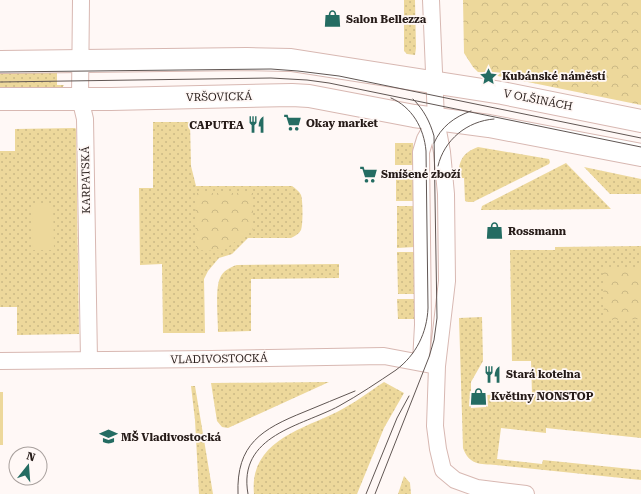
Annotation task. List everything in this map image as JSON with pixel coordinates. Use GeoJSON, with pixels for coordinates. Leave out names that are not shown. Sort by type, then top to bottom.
{"type":"FeatureCollection","features":[{"type":"Feature","properties":{"kind":"main road"},"geometry":{"type":"LineString","coordinates":[[0,62],[247,59],[291,60],[434,83]]}},
{"type":"Feature","properties":{"kind":"main road","name":"V OLŠINÁCH"},"geometry":{"type":"LineString","coordinates":[[434,83],[502,93],[641,121]]}},
{"type":"Feature","properties":{"kind":"main road","name":"VRŠOVICKÁ"},"geometry":{"type":"LineString","coordinates":[[0,99],[111,99],[292,95],[309,96],[436,120]]}},
{"type":"Feature","properties":{"kind":"main road"},"geometry":{"type":"LineString","coordinates":[[436,120],[489,126],[641,156]]}},
{"type":"Feature","properties":{"kind":"street","name":"KARPATSKÁ"},"geometry":{"type":"LineString","coordinates":[[81,0],[82,41],[80,61],[80,98],[85,119],[89,360]]}},
{"type":"Feature","properties":{"kind":"street"},"geometry":{"type":"LineString","coordinates":[[431,0],[436,120],[445,176],[448,281],[437,366],[436,426],[438,449],[443,470],[455,480],[470,486],[494,491],[526,494]]}},
{"type":"Feature","properties":{"kind":"street"},"geometry":{"type":"LineString","coordinates":[[421,362],[423,330],[421,152],[425,139],[436,120]]}},
{"type":"Feature","properties":{"kind":"street","name":"VLADIVOSTOCKÁ"},"geometry":{"type":"LineString","coordinates":[[0,361],[384,356],[437,366]]}},
{"type":"Feature","properties":{"kind":"green space"},"geometry":{"type":"Polygon","coordinates":[[[404,0],[415,0],[415,55],[407,54],[404,51],[404,0]]]}},
{"type":"Feature","properties":{"kind":"green space"},"geometry":{"type":"Polygon","coordinates":[[[463,0],[641,0],[641,105],[478,72],[464,53],[463,0]]]}},
{"type":"Feature","properties":{"kind":"green space"},"geometry":{"type":"Polygon","coordinates":[[[0,67],[57,67],[57,85],[64,85],[61,90],[0,93],[0,67]]]}},
{"type":"Feature","properties":{"kind":"green space"},"geometry":{"type":"Polygon","coordinates":[[[153,122],[190,122],[191,166],[196,186],[292,186],[298,191],[302,198],[302,223],[301,230],[298,234],[291,238],[248,238],[232,254],[219,258],[208,271],[204,279],[205,333],[163,333],[162,264],[140,265],[139,188],[153,188],[153,122]]]}},
{"type":"Feature","properties":{"kind":"green space"},"geometry":{"type":"Polygon","coordinates":[[[75,128],[79,334],[17,335],[17,307],[0,307],[0,151],[15,151],[15,129],[75,128]]]}},
{"type":"Feature","properties":{"kind":"green space"},"geometry":{"type":"Polygon","coordinates":[[[395,143],[413,143],[413,165],[395,165],[395,143]]]}},
{"type":"Feature","properties":{"kind":"green space"},"geometry":{"type":"Polygon","coordinates":[[[478,147],[549,159],[550,162],[549,164],[473,202],[468,202],[465,201],[464,178],[458,178],[459,167],[464,155],[472,149],[478,147]]]}},
{"type":"Feature","properties":{"kind":"green space"},"geometry":{"type":"Polygon","coordinates":[[[566,163],[611,209],[481,210],[482,206],[566,163]]]}},
{"type":"Feature","properties":{"kind":"green space"},"geometry":{"type":"Polygon","coordinates":[[[584,167],[641,179],[641,194],[610,194],[584,167]]]}},
{"type":"Feature","properties":{"kind":"green space"},"geometry":{"type":"Polygon","coordinates":[[[396,170],[413,170],[413,201],[396,201],[396,170]]]}},
{"type":"Feature","properties":{"kind":"green space"},"geometry":{"type":"Polygon","coordinates":[[[195,193],[253,193],[253,229],[222,251],[196,250],[195,193]]]}},
{"type":"Feature","properties":{"kind":"green space"},"geometry":{"type":"Polygon","coordinates":[[[32,205],[53,205],[54,250],[33,250],[32,205]]]}},
{"type":"Feature","properties":{"kind":"green space"},"geometry":{"type":"Polygon","coordinates":[[[397,206],[414,206],[415,247],[397,248],[397,206]]]}},
{"type":"Feature","properties":{"kind":"green space"},"geometry":{"type":"Polygon","coordinates":[[[641,246],[641,438],[546,428],[546,433],[501,428],[497,459],[542,464],[543,460],[641,470],[641,480],[485,464],[472,461],[468,458],[463,448],[459,318],[482,317],[483,361],[471,382],[471,408],[486,407],[486,395],[532,393],[531,361],[512,361],[510,250],[555,250],[555,247],[641,246]]]}},
{"type":"Feature","properties":{"kind":"green space"},"geometry":{"type":"Polygon","coordinates":[[[397,252],[415,252],[415,294],[398,294],[397,252]]]}},
{"type":"Feature","properties":{"kind":"green space"},"geometry":{"type":"Polygon","coordinates":[[[339,264],[339,278],[251,279],[251,331],[218,332],[218,283],[223,273],[229,268],[237,265],[339,264]]]}},
{"type":"Feature","properties":{"kind":"green space"},"geometry":{"type":"Polygon","coordinates":[[[641,268],[641,319],[604,320],[603,269],[641,268]]]}},
{"type":"Feature","properties":{"kind":"green space"},"geometry":{"type":"Polygon","coordinates":[[[397,299],[415,299],[415,319],[398,319],[397,299]]]}},
{"type":"Feature","properties":{"kind":"green space"},"geometry":{"type":"Polygon","coordinates":[[[329,382],[228,428],[222,427],[217,421],[211,383],[329,382]]]}},
{"type":"Feature","properties":{"kind":"green space"},"geometry":{"type":"Polygon","coordinates":[[[384,382],[404,393],[384,428],[357,494],[254,494],[255,476],[260,462],[268,450],[293,432],[343,409],[384,382]]]}},
{"type":"Feature","properties":{"kind":"green space"},"geometry":{"type":"Polygon","coordinates":[[[191,386],[195,386],[213,494],[199,494],[195,420],[191,386]]]}},
{"type":"Feature","properties":{"kind":"green space"},"geometry":{"type":"Polygon","coordinates":[[[0,392],[3,392],[3,445],[0,445],[0,392]]]}},
{"type":"Feature","properties":{"kind":"green space"},"geometry":{"type":"Polygon","coordinates":[[[404,476],[410,483],[411,494],[398,494],[404,476]]]}},
{"type":"Feature","properties":{"kind":"tram line"},"geometry":{"type":"LineString","coordinates":[[0,72],[271,69],[298,71],[339,76],[641,138]]}},
{"type":"Feature","properties":{"kind":"tram line"},"geometry":{"type":"LineString","coordinates":[[0,82],[271,78],[307,80],[329,83],[641,147]]}},
{"type":"Feature","properties":{"kind":"tram line"},"geometry":{"type":"LineString","coordinates":[[248,494],[247,474],[252,458],[262,446],[276,435],[291,427],[339,406],[396,370],[409,358],[423,335],[428,308],[425,142],[416,119],[405,107],[391,98]]}},
{"type":"Feature","properties":{"kind":"tram line"},"geometry":{"type":"LineString","coordinates":[[375,494],[429,357],[434,340],[437,318],[434,136],[426,116],[413,99]]}},
{"type":"Feature","properties":{"kind":"tram line"},"geometry":{"type":"LineString","coordinates":[[434,143],[444,127],[459,116],[471,111]]}},
{"type":"Feature","properties":{"kind":"tram line"},"geometry":{"type":"LineString","coordinates":[[438,166],[445,148],[458,134],[475,124],[494,119]]}},
{"type":"Feature","properties":{"kind":"tram line"},"geometry":{"type":"LineString","coordinates":[[238,494],[242,462],[254,441],[264,432],[289,418],[355,391]]}},
{"type":"Feature","properties":{"kind":"tram line"},"geometry":{"type":"LineString","coordinates":[[366,494],[397,418],[409,396]]}},
{"type":"Feature","properties":{"kind":"place","name":"Salon Bellezza"},"geometry":{"type":"Point","coordinates":[333,19]}},
{"type":"Feature","properties":{"kind":"place","name":"Kubánské náměstí"},"geometry":{"type":"Point","coordinates":[489,76]}},
{"type":"Feature","properties":{"kind":"place","name":"Okay market"},"geometry":{"type":"Point","coordinates":[293,123]}},
{"type":"Feature","properties":{"kind":"place","name":"CAPUTEA"},"geometry":{"type":"Point","coordinates":[257,125]}},
{"type":"Feature","properties":{"kind":"place","name":"Smíšené zboží"},"geometry":{"type":"Point","coordinates":[368,174]}},
{"type":"Feature","properties":{"kind":"place","name":"Rossmann"},"geometry":{"type":"Point","coordinates":[495,231]}},
{"type":"Feature","properties":{"kind":"place","name":"Stará kotelna"},"geometry":{"type":"Point","coordinates":[493,374]}},
{"type":"Feature","properties":{"kind":"place","name":"Květiny NONSTOP"},"geometry":{"type":"Point","coordinates":[478,396]}},
{"type":"Feature","properties":{"kind":"place","name":"MŠ Vladivostocká"},"geometry":{"type":"Point","coordinates":[108,437]}}]}
